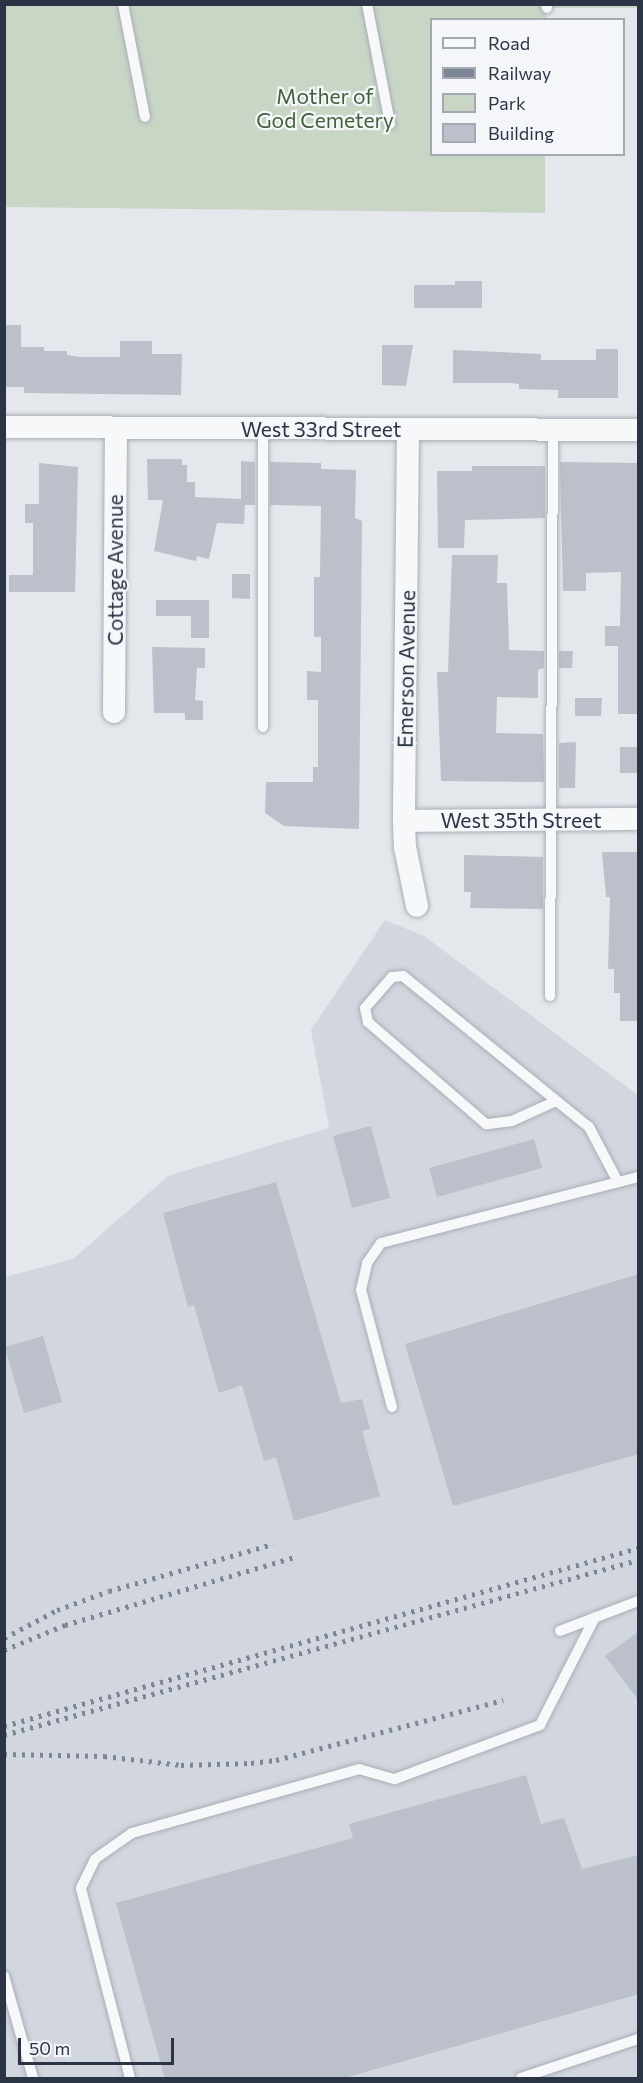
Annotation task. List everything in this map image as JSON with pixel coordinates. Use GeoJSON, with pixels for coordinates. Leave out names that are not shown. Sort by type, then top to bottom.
{"type":"FeatureCollection","features":[{"type":"Feature","properties":{"kind":"street","name":"West 33rd Street"},"geometry":{"type":"LineString","coordinates":[[4,427],[639,430]]}},
{"type":"Feature","properties":{"kind":"street","name":"Cottage Avenue"},"geometry":{"type":"LineString","coordinates":[[114,712],[116,428]]}},
{"type":"Feature","properties":{"kind":"street","name":"Emerson Avenue"},"geometry":{"type":"LineString","coordinates":[[408,430],[404,821],[405,847],[417,906]]}},
{"type":"Feature","properties":{"kind":"street","name":"West 35th Street"},"geometry":{"type":"LineString","coordinates":[[404,821],[639,819]]}},
{"type":"Feature","properties":{"kind":"lane"},"geometry":{"type":"LineString","coordinates":[[123,4],[145,117]]}},
{"type":"Feature","properties":{"kind":"lane"},"geometry":{"type":"LineString","coordinates":[[367,4],[390,124]]}},
{"type":"Feature","properties":{"kind":"lane"},"geometry":{"type":"LineString","coordinates":[[263,429],[263,727]]}},
{"type":"Feature","properties":{"kind":"lane"},"geometry":{"type":"LineString","coordinates":[[550,996],[553,430]]}},
{"type":"Feature","properties":{"kind":"lane"},"geometry":{"type":"LineString","coordinates":[[556,1101],[512,1121],[486,1124],[368,1022],[366,1008],[392,977],[403,976],[556,1101],[588,1128],[618,1182]]}},
{"type":"Feature","properties":{"kind":"lane"},"geometry":{"type":"LineString","coordinates":[[392,1407],[361,1290],[367,1263],[381,1243],[639,1177]]}},
{"type":"Feature","properties":{"kind":"lane"},"geometry":{"type":"LineString","coordinates":[[560,1631],[639,1601]]}},
{"type":"Feature","properties":{"kind":"lane"},"geometry":{"type":"LineString","coordinates":[[130,2079],[81,1888],[95,1858],[132,1833],[359,1769],[395,1779],[540,1725],[595,1617]]}},
{"type":"Feature","properties":{"kind":"lane"},"geometry":{"type":"LineString","coordinates":[[4,1976],[33,2079]]}},
{"type":"Feature","properties":{"kind":"lane"},"geometry":{"type":"LineString","coordinates":[[521,2079],[545,2075],[639,2039]]}},
{"type":"Feature","properties":{"kind":"shaded area"},"geometry":{"type":"Polygon","coordinates":[[[385,920],[424,936],[638,1095],[638,2078],[5,2078],[5,1277],[73,1259],[168,1176],[329,1128],[311,1030],[385,920]]]}},
{"type":"Feature","properties":{"kind":"green space","name":"Mother of God Cemetery"},"geometry":{"type":"Polygon","coordinates":[[[5,5],[638,5],[638,8],[547,8],[547,18],[430,18],[430,156],[545,156],[545,213],[5,207],[5,5]]]}},
{"type":"Feature","properties":{"kind":"building"},"geometry":{"type":"Polygon","coordinates":[[[455,281],[482,281],[482,308],[414,308],[414,285],[455,285],[455,281]]]}},
{"type":"Feature","properties":{"kind":"building"},"geometry":{"type":"Polygon","coordinates":[[[4,325],[21,325],[21,347],[44,347],[44,351],[67,351],[67,355],[80,357],[120,357],[120,341],[152,341],[152,354],[182,354],[181,395],[24,393],[24,387],[4,387],[4,325]]]}},
{"type":"Feature","properties":{"kind":"building"},"geometry":{"type":"Polygon","coordinates":[[[382,345],[413,345],[406,386],[382,385],[382,345]]]}},
{"type":"Feature","properties":{"kind":"building"},"geometry":{"type":"Polygon","coordinates":[[[596,349],[618,349],[618,398],[558,398],[558,390],[519,389],[519,384],[453,383],[453,350],[541,354],[541,360],[596,360],[596,349]]]}},
{"type":"Feature","properties":{"kind":"building"},"geometry":{"type":"Polygon","coordinates":[[[147,459],[182,459],[182,465],[187,465],[187,482],[195,482],[195,497],[241,499],[241,461],[255,462],[255,505],[245,505],[244,524],[217,523],[209,559],[197,556],[196,561],[154,551],[163,500],[148,500],[147,459]]]}},
{"type":"Feature","properties":{"kind":"building"},"geometry":{"type":"Polygon","coordinates":[[[270,462],[321,463],[321,469],[356,470],[355,518],[362,521],[359,829],[284,826],[265,813],[266,782],[313,782],[313,767],[318,767],[318,700],[307,700],[307,671],[321,672],[321,637],[314,637],[314,577],[320,577],[321,506],[270,505],[270,462]]]}},
{"type":"Feature","properties":{"kind":"building"},"geometry":{"type":"Polygon","coordinates":[[[560,462],[637,463],[639,714],[618,714],[618,646],[605,646],[605,626],[620,626],[621,572],[586,573],[586,591],[563,591],[560,462]]]}},
{"type":"Feature","properties":{"kind":"building"},"geometry":{"type":"Polygon","coordinates":[[[39,463],[78,467],[75,592],[9,592],[9,575],[33,575],[33,523],[25,523],[25,504],[39,504],[39,463]]]}},
{"type":"Feature","properties":{"kind":"building"},"geometry":{"type":"Polygon","coordinates":[[[472,466],[545,466],[545,518],[465,520],[464,548],[438,548],[437,471],[472,471],[472,466]]]}},
{"type":"Feature","properties":{"kind":"building"},"geometry":{"type":"Polygon","coordinates":[[[452,555],[498,555],[497,583],[507,583],[509,650],[544,651],[544,668],[538,670],[538,698],[497,697],[496,733],[543,734],[544,782],[441,781],[437,672],[448,672],[452,555]]]}},
{"type":"Feature","properties":{"kind":"building"},"geometry":{"type":"Polygon","coordinates":[[[232,574],[250,574],[250,599],[232,598],[232,574]]]}},
{"type":"Feature","properties":{"kind":"building"},"geometry":{"type":"Polygon","coordinates":[[[156,600],[209,600],[209,638],[191,638],[191,616],[156,616],[156,600]]]}},
{"type":"Feature","properties":{"kind":"building"},"geometry":{"type":"Polygon","coordinates":[[[152,647],[205,648],[205,668],[197,668],[195,700],[203,701],[203,720],[185,720],[185,713],[154,713],[152,647]]]}},
{"type":"Feature","properties":{"kind":"building"},"geometry":{"type":"Polygon","coordinates":[[[559,651],[573,651],[572,668],[559,668],[559,651]]]}},
{"type":"Feature","properties":{"kind":"building"},"geometry":{"type":"Polygon","coordinates":[[[575,698],[602,698],[601,716],[575,716],[575,698]]]}},
{"type":"Feature","properties":{"kind":"building"},"geometry":{"type":"Polygon","coordinates":[[[576,742],[575,788],[559,788],[559,743],[576,742]]]}},
{"type":"Feature","properties":{"kind":"building"},"geometry":{"type":"Polygon","coordinates":[[[620,747],[639,747],[639,773],[620,773],[620,747]]]}},
{"type":"Feature","properties":{"kind":"building"},"geometry":{"type":"Polygon","coordinates":[[[602,852],[639,852],[639,1021],[620,1021],[620,993],[614,993],[614,969],[608,969],[610,897],[606,897],[602,852]]]}},
{"type":"Feature","properties":{"kind":"building"},"geometry":{"type":"Polygon","coordinates":[[[464,855],[543,857],[543,909],[470,908],[471,892],[464,892],[464,855]]]}},
{"type":"Feature","properties":{"kind":"building"},"geometry":{"type":"Polygon","coordinates":[[[371,1126],[390,1198],[352,1208],[333,1136],[371,1126]]]}},
{"type":"Feature","properties":{"kind":"building"},"geometry":{"type":"Polygon","coordinates":[[[534,1139],[542,1168],[437,1197],[429,1168],[534,1139]]]}},
{"type":"Feature","properties":{"kind":"building"},"geometry":{"type":"Polygon","coordinates":[[[276,1182],[341,1403],[362,1399],[370,1429],[362,1431],[380,1496],[294,1521],[276,1457],[264,1461],[242,1385],[219,1393],[194,1305],[188,1307],[163,1213],[276,1182]]]}},
{"type":"Feature","properties":{"kind":"building"},"geometry":{"type":"Polygon","coordinates":[[[639,1274],[639,1454],[453,1506],[405,1344],[639,1274]]]}},
{"type":"Feature","properties":{"kind":"building"},"geometry":{"type":"Polygon","coordinates":[[[43,1336],[62,1402],[24,1413],[5,1347],[43,1336]]]}},
{"type":"Feature","properties":{"kind":"building"},"geometry":{"type":"Polygon","coordinates":[[[639,1631],[639,1701],[605,1656],[639,1631]]]}},
{"type":"Feature","properties":{"kind":"building"},"geometry":{"type":"Polygon","coordinates":[[[526,1775],[541,1824],[564,1818],[582,1869],[639,1855],[639,1994],[341,2079],[165,2079],[116,1903],[353,1838],[349,1824],[526,1775]]]}},
{"type":"Feature","properties":{"kind":"railway"},"geometry":{"type":"LineString","coordinates":[[4,1638],[57,1610],[109,1591],[273,1544]]}},
{"type":"Feature","properties":{"kind":"railway"},"geometry":{"type":"LineString","coordinates":[[4,1726],[638,1548]]}},
{"type":"Feature","properties":{"kind":"railway"},"geometry":{"type":"LineString","coordinates":[[4,1650],[65,1625],[295,1557]]}},
{"type":"Feature","properties":{"kind":"railway"},"geometry":{"type":"LineString","coordinates":[[4,1735],[638,1560]]}},
{"type":"Feature","properties":{"kind":"railway"},"geometry":{"type":"LineString","coordinates":[[4,1754],[104,1756],[181,1765],[251,1763],[276,1760],[503,1700]]}}]}
